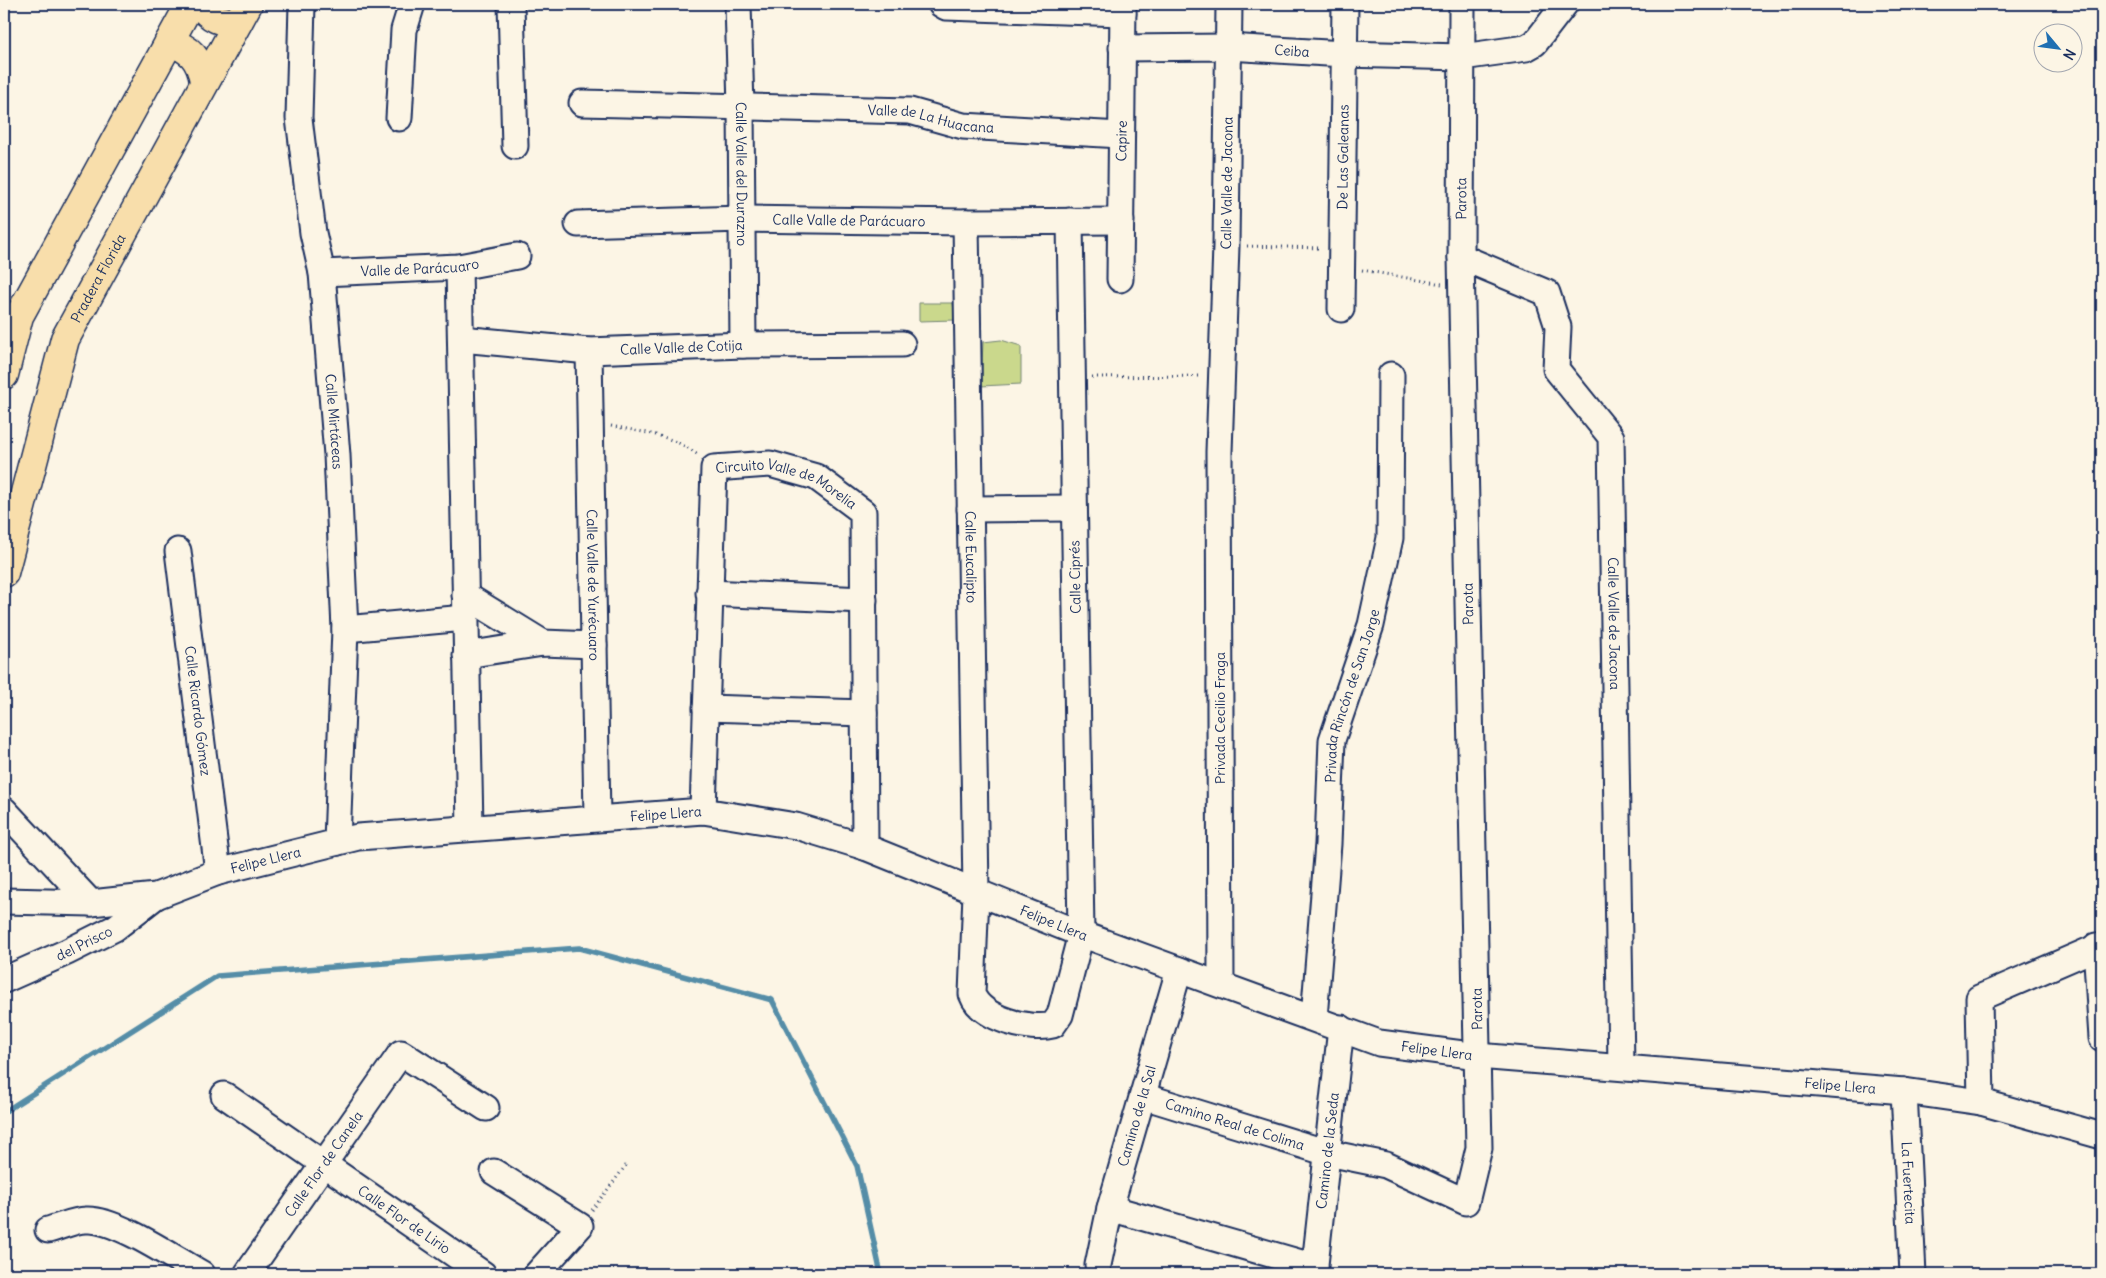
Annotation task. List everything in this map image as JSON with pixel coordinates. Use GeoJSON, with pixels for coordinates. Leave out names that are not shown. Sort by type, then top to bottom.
{"type":"FeatureCollection","features":[{"type":"Feature","properties":{"kind":"main road"},"geometry":{"type":"LineString","coordinates":[[4,374],[19,316],[190,4]]}},
{"type":"Feature","properties":{"kind":"main road"},"geometry":{"type":"LineString","coordinates":[[201,4],[211,16],[224,22],[243,13]]}},
{"type":"Feature","properties":{"kind":"main road","name":"Pradera Florida"},"geometry":{"type":"LineString","coordinates":[[4,573],[65,339],[204,81],[243,13]]}},
{"type":"Feature","properties":{"kind":"main road"},"geometry":{"type":"LineString","coordinates":[[169,42],[182,46],[194,55],[202,67],[204,81]]}},
{"type":"Feature","properties":{"kind":"street","name":"Calle Mirtáceas"},"geometry":{"type":"LineString","coordinates":[[302,4],[299,118],[313,233],[322,273],[337,455],[345,629],[337,842]]}},
{"type":"Feature","properties":{"kind":"street"},"geometry":{"type":"LineString","coordinates":[[399,118],[404,30],[412,4]]}},
{"type":"Feature","properties":{"kind":"street"},"geometry":{"type":"LineString","coordinates":[[511,4],[515,146]]}},
{"type":"Feature","properties":{"kind":"street","name":"Calle Valle del Durazno"},"geometry":{"type":"LineString","coordinates":[[738,4],[743,345]]}},
{"type":"Feature","properties":{"kind":"street"},"geometry":{"type":"LineString","coordinates":[[941,4],[946,7],[1123,8]]}},
{"type":"Feature","properties":{"kind":"street","name":"Calle Valle de Jacona"},"geometry":{"type":"LineString","coordinates":[[1226,246],[1229,4]]}},
{"type":"Feature","properties":{"kind":"street","name":"De Las Galeanas"},"geometry":{"type":"LineString","coordinates":[[1341,309],[1345,4]]}},
{"type":"Feature","properties":{"kind":"street","name":"Parota"},"geometry":{"type":"LineString","coordinates":[[1462,4],[1461,257],[1479,1148],[1466,1202]]}},
{"type":"Feature","properties":{"kind":"street","name":"Ceiba"},"geometry":{"type":"LineString","coordinates":[[1122,48],[1228,47],[1344,54],[1462,57],[1526,48],[1535,43],[1565,4]]}},
{"type":"Feature","properties":{"kind":"street","name":"Capire"},"geometry":{"type":"LineString","coordinates":[[1120,279],[1123,8]]}},
{"type":"Feature","properties":{"kind":"street","name":"Valle de La Huacana"},"geometry":{"type":"LineString","coordinates":[[582,103],[910,111],[963,126],[1121,135]]}},
{"type":"Feature","properties":{"kind":"street","name":"Calle Valle de Parácuaro"},"geometry":{"type":"LineString","coordinates":[[578,224],[742,219],[966,222],[1121,221]]}},
{"type":"Feature","properties":{"kind":"street","name":"Calle Ciprés"},"geometry":{"type":"LineString","coordinates":[[976,893],[972,994],[975,1003],[1010,1023],[1043,1028],[1053,1025],[1060,1014],[1081,934],[1070,221]]}},
{"type":"Feature","properties":{"kind":"street","name":"Calle Eucalipto"},"geometry":{"type":"LineString","coordinates":[[966,222],[976,893]]}},
{"type":"Feature","properties":{"kind":"street","name":"Privada Cecilio Fraga"},"geometry":{"type":"LineString","coordinates":[[1221,984],[1219,452],[1226,246]]}},
{"type":"Feature","properties":{"kind":"street","name":"Valle de Parácuaro"},"geometry":{"type":"LineString","coordinates":[[322,273],[459,267],[517,256]]}},
{"type":"Feature","properties":{"kind":"street","name":"Calle Valle de Jacona"},"geometry":{"type":"LineString","coordinates":[[1461,257],[1547,293],[1558,327],[1556,369],[1611,437],[1621,1067]]}},
{"type":"Feature","properties":{"kind":"street"},"geometry":{"type":"LineString","coordinates":[[459,267],[470,828]]}},
{"type":"Feature","properties":{"kind":"street","name":"Calle Valle de Cotija"},"geometry":{"type":"LineString","coordinates":[[461,339],[589,351],[743,345],[902,344]]}},
{"type":"Feature","properties":{"kind":"street","name":"Calle Valle de Yurécuaro"},"geometry":{"type":"LineString","coordinates":[[589,351],[597,818]]}},
{"type":"Feature","properties":{"kind":"street","name":"Privada Rincón de San Jorge"},"geometry":{"type":"LineString","coordinates":[[1314,1018],[1328,844],[1332,740],[1371,625],[1390,538],[1391,375]]}},
{"type":"Feature","properties":{"kind":"street","name":"Circuito Valle de Morelia"},"geometry":{"type":"LineString","coordinates":[[703,812],[714,468],[770,464],[816,477],[863,512],[866,847]]}},
{"type":"Feature","properties":{"kind":"street"},"geometry":{"type":"LineString","coordinates":[[970,508],[1074,508]]}},
{"type":"Feature","properties":{"kind":"street","name":"Calle Ricardo Gómez"},"geometry":{"type":"LineString","coordinates":[[178,551],[218,872]]}},
{"type":"Feature","properties":{"kind":"street"},"geometry":{"type":"LineString","coordinates":[[709,593],[864,600]]}},
{"type":"Feature","properties":{"kind":"street"},"geometry":{"type":"LineString","coordinates":[[345,629],[465,606],[543,643]]}},
{"type":"Feature","properties":{"kind":"street"},"geometry":{"type":"LineString","coordinates":[[466,655],[543,643],[594,645]]}},
{"type":"Feature","properties":{"kind":"street"},"geometry":{"type":"LineString","coordinates":[[706,708],[864,713]]}},
{"type":"Feature","properties":{"kind":"street"},"geometry":{"type":"LineString","coordinates":[[4,810],[91,903]]}},
{"type":"Feature","properties":{"kind":"street","name":"Felipe Llera"},"geometry":{"type":"LineString","coordinates":[[4,901],[91,903],[156,896],[218,872],[358,837],[597,818],[703,812],[796,826],[866,847],[1081,934],[1314,1018],[1379,1044],[1478,1056],[1904,1092],[1981,1102],[2102,1136]]}},
{"type":"Feature","properties":{"kind":"street","name":"del Prisco"},"geometry":{"type":"LineString","coordinates":[[4,980],[115,928],[156,896]]}},
{"type":"Feature","properties":{"kind":"street"},"geometry":{"type":"LineString","coordinates":[[1981,1102],[1978,998],[2099,946],[2102,1038]]}},
{"type":"Feature","properties":{"kind":"street","name":"Camino de la Sal"},"geometry":{"type":"LineString","coordinates":[[1098,1265],[1110,1208],[1179,970]]}},
{"type":"Feature","properties":{"kind":"street","name":"Camino de la Seda"},"geometry":{"type":"LineString","coordinates":[[1315,1270],[1341,1028]]}},
{"type":"Feature","properties":{"kind":"street","name":"Calle Flor de Canela"},"geometry":{"type":"LineString","coordinates":[[246,1274],[324,1165],[400,1053],[486,1108]]}},
{"type":"Feature","properties":{"kind":"street","name":"La Fuertecita"},"geometry":{"type":"LineString","coordinates":[[1904,1092],[1913,1274]]}},
{"type":"Feature","properties":{"kind":"street","name":"Calle Flor de Lirio"},"geometry":{"type":"LineString","coordinates":[[224,1095],[483,1274]]}},
{"type":"Feature","properties":{"kind":"street","name":"Camino Real de Colima"},"geometry":{"type":"LineString","coordinates":[[1143,1096],[1328,1153],[1386,1165],[1466,1202]]}},
{"type":"Feature","properties":{"kind":"street"},"geometry":{"type":"LineString","coordinates":[[494,1172],[580,1226],[537,1274]]}},
{"type":"Feature","properties":{"kind":"street"},"geometry":{"type":"LineString","coordinates":[[1110,1208],[1315,1270]]}},
{"type":"Feature","properties":{"kind":"street"},"geometry":{"type":"LineString","coordinates":[[48,1230],[85,1220],[102,1221],[123,1230],[202,1274]]}},
{"type":"Feature","properties":{"kind":"path","name":"Calle Valle de Jacona"},"geometry":{"type":"LineString","coordinates":[[1226,246],[1341,258],[1462,288]]}},
{"type":"Feature","properties":{"kind":"path"},"geometry":{"type":"LineString","coordinates":[[1072,376],[1222,376]]}},
{"type":"Feature","properties":{"kind":"path"},"geometry":{"type":"LineString","coordinates":[[590,422],[662,436],[688,446],[714,468]]}},
{"type":"Feature","properties":{"kind":"path"},"geometry":{"type":"LineString","coordinates":[[580,1226],[627,1164]]}},
{"type":"Feature","properties":{"kind":"green space"},"geometry":{"type":"Polygon","coordinates":[[[919,303],[953,303],[955,320],[919,321],[919,303]]]}},
{"type":"Feature","properties":{"kind":"green space"},"geometry":{"type":"Polygon","coordinates":[[[1001,340],[1021,346],[1021,384],[981,386],[983,342],[1001,340]]]}},
{"type":"Feature","properties":{"kind":"waterway"},"geometry":{"type":"LineString","coordinates":[[4,1112],[217,976],[579,948],[772,1000],[857,1166],[881,1274]]}}]}
